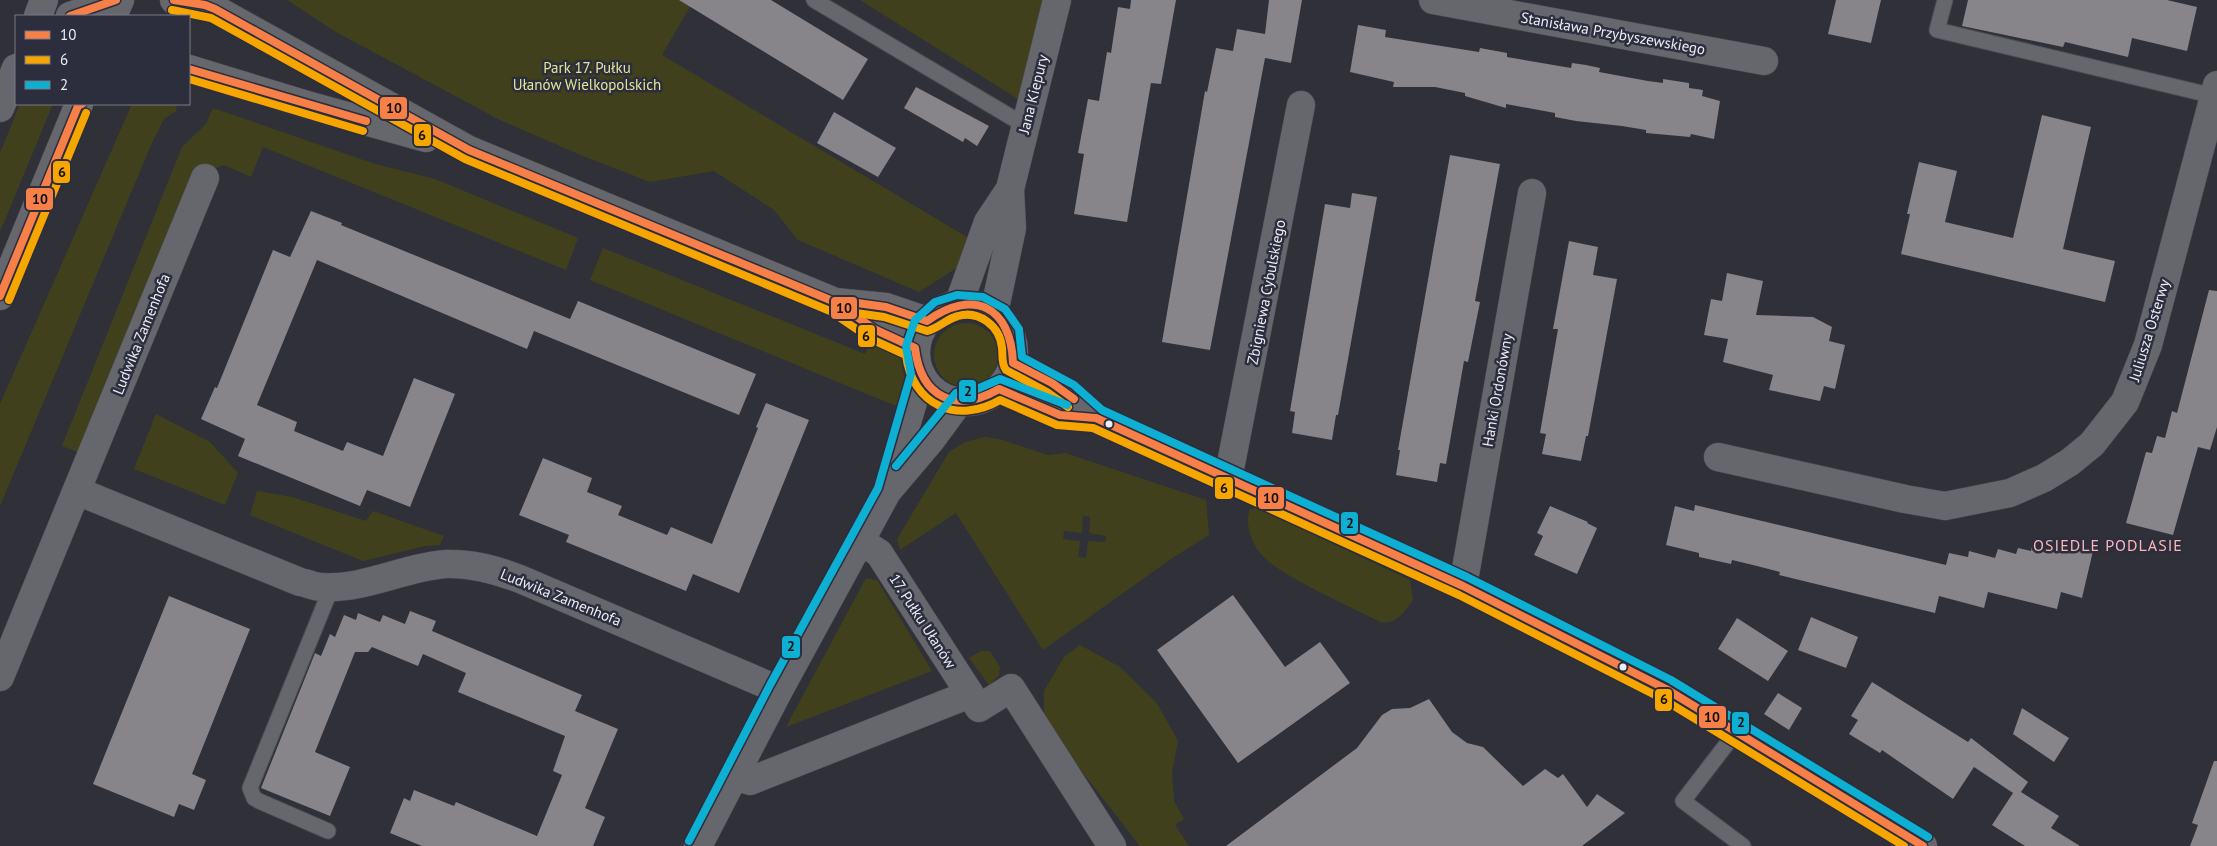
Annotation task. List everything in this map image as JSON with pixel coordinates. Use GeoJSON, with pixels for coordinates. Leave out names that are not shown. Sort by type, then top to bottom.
{"type":"FeatureCollection","features":[{"type":"Feature","properties":{"kind":"street"},"geometry":{"type":"LineString","coordinates":[[38,15],[44,0]]}},
{"type":"Feature","properties":{"kind":"street"},"geometry":{"type":"LineString","coordinates":[[73,15],[119,0]]}},
{"type":"Feature","properties":{"kind":"street"},"geometry":{"type":"LineString","coordinates":[[113,15],[119,0]]}},
{"type":"Feature","properties":{"kind":"street"},"geometry":{"type":"LineString","coordinates":[[119,0],[130,15]]}},
{"type":"Feature","properties":{"kind":"street"},"geometry":{"type":"LineString","coordinates":[[174,0],[204,2],[469,150],[835,302],[876,330],[916,348]]}},
{"type":"Feature","properties":{"kind":"street","name":"Jana Kiepury"},"geometry":{"type":"LineString","coordinates":[[994,313],[1012,228],[1010,189],[1057,0]]}},
{"type":"Feature","properties":{"kind":"street","name":"Stanisława Przybyszewskiego"},"geometry":{"type":"LineString","coordinates":[[1433,0],[1764,61]]}},
{"type":"Feature","properties":{"kind":"street"},"geometry":{"type":"LineString","coordinates":[[190,69],[307,105],[469,150]]}},
{"type":"Feature","properties":{"kind":"street","name":"Juliusza Osterwy"},"geometry":{"type":"LineString","coordinates":[[1718,457],[1905,499],[1946,506],[2010,493],[2044,478],[2070,462],[2092,444],[2125,402],[2148,345],[2216,90]]}},
{"type":"Feature","properties":{"kind":"street"},"geometry":{"type":"LineString","coordinates":[[0,296],[79,105]]}},
{"type":"Feature","properties":{"kind":"street","name":"Zbigniewa Cybulskiego"},"geometry":{"type":"LineString","coordinates":[[1228,479],[1301,105]]}},
{"type":"Feature","properties":{"kind":"street","name":"Ludwika Zamenhofa"},"geometry":{"type":"LineString","coordinates":[[0,678],[205,178]]}},
{"type":"Feature","properties":{"kind":"street","name":"Jana Kiepury"},"geometry":{"type":"LineString","coordinates":[[959,303],[988,222],[1010,189]]}},
{"type":"Feature","properties":{"kind":"street","name":"Hanki Ordonówny"},"geometry":{"type":"LineString","coordinates":[[1463,586],[1532,194]]}},
{"type":"Feature","properties":{"kind":"street"},"geometry":{"type":"LineString","coordinates":[[835,302],[886,307],[927,321]]}},
{"type":"Feature","properties":{"kind":"street"},"geometry":{"type":"LineString","coordinates":[[959,303],[983,307],[994,313],[1002,320],[1013,340],[1013,363],[1010,372],[999,388],[980,399],[959,402],[945,398],[935,392],[921,375],[917,366],[917,338],[927,321],[936,312],[959,303]]}},
{"type":"Feature","properties":{"kind":"street"},"geometry":{"type":"LineString","coordinates":[[1013,363],[1069,393],[1096,418],[1463,586],[1666,688],[1923,846]]}},
{"type":"Feature","properties":{"kind":"street"},"geometry":{"type":"LineString","coordinates":[[887,492],[921,375]]}},
{"type":"Feature","properties":{"kind":"street"},"geometry":{"type":"LineString","coordinates":[[999,388],[1060,415],[1096,418]]}},
{"type":"Feature","properties":{"kind":"street"},"geometry":{"type":"LineString","coordinates":[[698,846],[779,690],[887,492],[931,440],[959,402]]}},
{"type":"Feature","properties":{"kind":"street","name":"Ludwika Zamenhofa"},"geometry":{"type":"LineString","coordinates":[[77,491],[300,582],[321,588],[364,583],[396,573],[446,564],[488,567],[779,690]]}},
{"type":"Feature","properties":{"kind":"street","name":"17. Pułku Ułanów"},"geometry":{"type":"LineString","coordinates":[[860,541],[879,553],[974,701]]}},
{"type":"Feature","properties":{"kind":"street"},"geometry":{"type":"LineString","coordinates":[[734,775],[750,781],[1012,688],[1112,846]]}},
{"type":"Feature","properties":{"kind":"lane"},"geometry":{"type":"LineString","coordinates":[[814,0],[1026,126]]}},
{"type":"Feature","properties":{"kind":"lane"},"geometry":{"type":"LineString","coordinates":[[1945,0],[1937,30],[2216,90]]}},
{"type":"Feature","properties":{"kind":"lane"},"geometry":{"type":"LineString","coordinates":[[328,831],[259,801],[254,798],[250,788],[332,586]]}},
{"type":"Feature","properties":{"kind":"lane"},"geometry":{"type":"LineString","coordinates":[[1736,732],[1683,801],[1743,846]]}},
{"type":"Feature","properties":{"kind":"green space","name":"Park 17. Pułku Ułanów Wielkopolskich"},"geometry":{"type":"Polygon","coordinates":[[[287,0],[694,0],[662,55],[972,240],[958,267],[919,292],[798,240],[774,210],[714,171],[650,182],[583,156],[500,120],[336,32],[287,0]]]}},
{"type":"Feature","properties":{"kind":"green space"},"geometry":{"type":"Polygon","coordinates":[[[860,0],[1044,0],[1018,99],[860,0]]]}},
{"type":"Feature","properties":{"kind":"green space"},"geometry":{"type":"Polygon","coordinates":[[[20,105],[53,105],[0,232],[0,153],[20,105]]]}},
{"type":"Feature","properties":{"kind":"green space"},"geometry":{"type":"Polygon","coordinates":[[[132,105],[177,105],[176,111],[164,119],[151,145],[0,506],[0,404],[132,105]]]}},
{"type":"Feature","properties":{"kind":"green space"},"geometry":{"type":"Polygon","coordinates":[[[213,108],[375,164],[435,179],[578,238],[566,270],[263,147],[251,177],[224,165],[213,169],[91,457],[62,446],[182,147],[206,124],[213,108]]]}},
{"type":"Feature","properties":{"kind":"green space"},"geometry":{"type":"Polygon","coordinates":[[[603,248],[865,354],[872,339],[905,355],[902,367],[906,381],[901,408],[590,280],[603,248]]]}},
{"type":"Feature","properties":{"kind":"green space"},"geometry":{"type":"Polygon","coordinates":[[[966,323],[978,325],[989,332],[996,343],[998,355],[996,367],[989,378],[978,385],[966,387],[954,385],[943,378],[936,367],[934,355],[936,343],[943,332],[954,325],[966,323]]]}},
{"type":"Feature","properties":{"kind":"green space"},"geometry":{"type":"Polygon","coordinates":[[[156,414],[210,442],[238,473],[225,505],[134,469],[156,414]]]}},
{"type":"Feature","properties":{"kind":"green space"},"geometry":{"type":"Polygon","coordinates":[[[985,437],[999,439],[1048,455],[1065,453],[1206,500],[1209,535],[1171,559],[1043,650],[956,513],[900,550],[897,540],[900,534],[949,452],[965,442],[985,437]],[[1083,516],[1082,533],[1064,531],[1063,539],[1080,541],[1078,557],[1086,558],[1088,541],[1105,542],[1106,536],[1089,533],[1090,517],[1083,516]]]}},
{"type":"Feature","properties":{"kind":"green space"},"geometry":{"type":"Polygon","coordinates":[[[257,491],[292,497],[366,521],[373,511],[444,536],[440,545],[425,546],[363,561],[250,515],[257,491]]]}},
{"type":"Feature","properties":{"kind":"green space"},"geometry":{"type":"Polygon","coordinates":[[[1256,508],[1410,580],[1413,600],[1395,620],[1380,622],[1300,582],[1271,564],[1255,545],[1250,534],[1248,515],[1250,509],[1256,508]]]}},
{"type":"Feature","properties":{"kind":"green space"},"geometry":{"type":"Polygon","coordinates":[[[866,578],[877,580],[932,671],[786,727],[866,578]]]}},
{"type":"Feature","properties":{"kind":"green space"},"geometry":{"type":"Polygon","coordinates":[[[1080,645],[1120,667],[1157,703],[1178,741],[1172,772],[1174,801],[1184,819],[1175,825],[1189,846],[1140,846],[1044,723],[1044,691],[1064,657],[1080,645]]]}},
{"type":"Feature","properties":{"kind":"green space"},"geometry":{"type":"Polygon","coordinates":[[[981,651],[990,651],[1000,667],[999,675],[989,685],[969,658],[981,651]]]}},
{"type":"Feature","properties":{"kind":"building"},"geometry":{"type":"Polygon","coordinates":[[[679,0],[771,0],[868,59],[843,100],[679,0]]]}},
{"type":"Feature","properties":{"kind":"building"},"geometry":{"type":"Polygon","coordinates":[[[1131,0],[1176,0],[1161,84],[1151,83],[1127,222],[1074,214],[1084,154],[1078,153],[1088,99],[1099,101],[1107,52],[1111,53],[1118,7],[1130,9],[1131,0]]]}},
{"type":"Feature","properties":{"kind":"building"},"geometry":{"type":"Polygon","coordinates":[[[1269,0],[1302,0],[1291,63],[1265,58],[1210,350],[1162,342],[1205,91],[1207,92],[1216,48],[1233,51],[1237,29],[1265,34],[1269,0]]]}},
{"type":"Feature","properties":{"kind":"building"},"geometry":{"type":"Polygon","coordinates":[[[1836,0],[1881,0],[1871,43],[1828,34],[1836,0]]]}},
{"type":"Feature","properties":{"kind":"building"},"geometry":{"type":"Polygon","coordinates":[[[1968,0],[2167,0],[2197,7],[2187,51],[2132,38],[2128,57],[2065,42],[2063,47],[1962,26],[1968,0]]]}},
{"type":"Feature","properties":{"kind":"building"},"geometry":{"type":"Polygon","coordinates":[[[1358,25],[1386,30],[1385,37],[1479,52],[1480,48],[1507,53],[1507,57],[1571,68],[1572,63],[1586,65],[1600,68],[1599,72],[1648,81],[1663,83],[1663,79],[1689,83],[1689,88],[1703,90],[1702,96],[1720,101],[1714,139],[1691,134],[1690,137],[1646,133],[1646,130],[1576,121],[1555,117],[1555,113],[1506,104],[1506,108],[1465,96],[1465,93],[1435,87],[1393,87],[1394,82],[1350,72],[1358,25]]]}},
{"type":"Feature","properties":{"kind":"building"},"geometry":{"type":"Polygon","coordinates":[[[916,87],[989,126],[977,146],[965,138],[963,142],[904,108],[916,87]]]}},
{"type":"Feature","properties":{"kind":"building"},"geometry":{"type":"Polygon","coordinates":[[[834,112],[896,148],[878,177],[817,143],[834,112]]]}},
{"type":"Feature","properties":{"kind":"building"},"geometry":{"type":"Polygon","coordinates":[[[2042,115],[2091,127],[2063,249],[2115,261],[2105,302],[1901,254],[1910,214],[1907,214],[1919,162],[1957,171],[1945,222],[2013,238],[2042,115]]]}},
{"type":"Feature","properties":{"kind":"building"},"geometry":{"type":"Polygon","coordinates":[[[1450,155],[1500,164],[1475,301],[1480,302],[1468,362],[1464,361],[1446,464],[1440,463],[1437,482],[1396,475],[1400,450],[1398,450],[1450,155]]]}},
{"type":"Feature","properties":{"kind":"building"},"geometry":{"type":"Polygon","coordinates":[[[1352,193],[1377,197],[1332,440],[1292,433],[1295,412],[1290,411],[1325,204],[1350,208],[1352,193]]]}},
{"type":"Feature","properties":{"kind":"building"},"geometry":{"type":"Polygon","coordinates":[[[311,211],[570,319],[578,301],[756,374],[739,415],[534,331],[527,349],[317,260],[257,405],[297,422],[294,431],[343,451],[347,442],[383,456],[414,378],[455,394],[410,507],[367,490],[360,506],[238,456],[245,439],[201,419],[215,387],[217,388],[273,250],[290,257],[311,211]]]}},
{"type":"Feature","properties":{"kind":"building"},"geometry":{"type":"Polygon","coordinates":[[[1569,241],[1598,247],[1593,275],[1617,279],[1588,436],[1586,436],[1581,461],[1542,454],[1546,434],[1540,433],[1558,329],[1553,329],[1569,241]]]}},
{"type":"Feature","properties":{"kind":"building"},"geometry":{"type":"Polygon","coordinates":[[[1727,273],[1763,281],[1756,315],[1813,317],[1832,327],[1829,341],[1845,345],[1835,389],[1824,386],[1820,401],[1769,390],[1773,375],[1723,362],[1728,339],[1704,335],[1711,299],[1722,301],[1727,273]]]}},
{"type":"Feature","properties":{"kind":"building"},"geometry":{"type":"Polygon","coordinates":[[[2209,290],[2217,291],[2217,427],[2210,450],[2198,447],[2173,535],[2126,523],[2146,452],[2152,453],[2157,436],[2165,438],[2172,411],[2177,413],[2209,290]]]}},
{"type":"Feature","properties":{"kind":"building"},"geometry":{"type":"Polygon","coordinates":[[[766,403],[809,420],[739,593],[693,574],[686,591],[566,542],[569,535],[519,515],[543,458],[592,478],[587,492],[622,506],[618,515],[667,535],[671,527],[712,544],[766,403]]]}},
{"type":"Feature","properties":{"kind":"building"},"geometry":{"type":"Polygon","coordinates":[[[1695,505],[1946,565],[1949,553],[1968,557],[1969,551],[1995,558],[1998,549],[2016,554],[2018,548],[2031,551],[2032,546],[2045,549],[2046,545],[2066,550],[2067,544],[2093,551],[2082,598],[2061,592],[2057,609],[1988,592],[1984,608],[1939,596],[1935,613],[1779,575],[1780,572],[1732,560],[1731,564],[1699,557],[1699,553],[1666,545],[1675,506],[1694,511],[1695,505]]]}},
{"type":"Feature","properties":{"kind":"building"},"geometry":{"type":"Polygon","coordinates":[[[1550,506],[1588,522],[1597,528],[1577,574],[1534,555],[1543,536],[1537,533],[1550,506]]]}},
{"type":"Feature","properties":{"kind":"building"},"geometry":{"type":"Polygon","coordinates":[[[1233,595],[1285,667],[1320,642],[1350,683],[1238,763],[1157,650],[1233,595]]]}},
{"type":"Feature","properties":{"kind":"building"},"geometry":{"type":"Polygon","coordinates":[[[169,596],[250,629],[192,774],[206,780],[194,810],[179,804],[174,817],[93,784],[169,596]]]}},
{"type":"Feature","properties":{"kind":"building"},"geometry":{"type":"Polygon","coordinates":[[[410,611],[436,621],[432,631],[582,695],[575,711],[618,729],[585,808],[605,817],[593,846],[422,846],[390,833],[404,798],[410,801],[414,790],[454,806],[456,802],[537,836],[562,775],[553,771],[565,736],[458,692],[466,673],[423,654],[418,666],[372,647],[368,652],[355,652],[315,752],[350,767],[330,816],[261,788],[315,653],[321,656],[330,634],[335,637],[344,615],[356,620],[358,613],[380,622],[383,615],[405,624],[410,611]]]}},
{"type":"Feature","properties":{"kind":"building"},"geometry":{"type":"Polygon","coordinates":[[[1811,617],[1858,637],[1846,668],[1798,650],[1811,617]]]}},
{"type":"Feature","properties":{"kind":"building"},"geometry":{"type":"Polygon","coordinates":[[[1737,618],[1788,651],[1768,681],[1718,649],[1737,618]]]}},
{"type":"Feature","properties":{"kind":"building"},"geometry":{"type":"Polygon","coordinates":[[[1872,682],[1968,742],[1971,738],[2028,782],[2021,792],[2059,816],[2051,828],[2080,846],[2025,846],[1992,825],[2013,793],[1974,767],[1953,799],[1882,750],[1880,753],[1849,734],[1858,720],[1851,716],[1872,682]]]}},
{"type":"Feature","properties":{"kind":"building"},"geometry":{"type":"Polygon","coordinates":[[[1778,693],[1802,708],[1789,730],[1764,714],[1778,693]]]}},
{"type":"Feature","properties":{"kind":"building"},"geometry":{"type":"Polygon","coordinates":[[[1429,699],[1452,732],[1467,743],[1483,747],[1523,786],[1545,769],[1558,778],[1563,774],[1587,807],[1597,794],[1625,813],[1582,846],[1226,846],[1357,748],[1382,715],[1392,709],[1410,708],[1429,699]]]}},
{"type":"Feature","properties":{"kind":"building"},"geometry":{"type":"Polygon","coordinates":[[[2022,708],[2069,738],[2054,762],[2013,734],[2022,708]]]}},
{"type":"Feature","properties":{"kind":"building"},"geometry":{"type":"Polygon","coordinates":[[[2214,761],[2217,761],[2217,846],[2190,846],[2198,825],[2192,823],[2214,761]]]}},
{"type":"Feature","properties":{"kind":"transit line","name":"10"},"geometry":{"type":"LineString","coordinates":[[73,15],[116,0]]}},
{"type":"Feature","properties":{"kind":"transit line","name":"10"},"geometry":{"type":"LineString","coordinates":[[174,0],[205,5],[215,9],[469,150],[835,302],[876,330],[915,348],[925,379],[933,390],[943,397],[955,400],[969,400],[999,389],[1060,415],[1096,418],[1463,586],[1666,689],[1923,846]]}},
{"type":"Feature","properties":{"kind":"transit line","name":"6"},"geometry":{"type":"LineString","coordinates":[[172,10],[211,18],[465,159],[830,311],[871,339],[906,355],[910,372],[917,387],[927,398],[939,406],[953,410],[968,411],[1000,400],[1057,425],[1093,428],[1459,595],[1661,698],[1904,846]]}},
{"type":"Feature","properties":{"kind":"transit line","name":"10"},"geometry":{"type":"LineString","coordinates":[[190,69],[366,121]]}},
{"type":"Feature","properties":{"kind":"transit line","name":"6"},"geometry":{"type":"LineString","coordinates":[[190,79],[363,131]]}},
{"type":"Feature","properties":{"kind":"transit line","name":"10"},"geometry":{"type":"LineString","coordinates":[[0,296],[80,105]]}},
{"type":"Feature","properties":{"kind":"transit line","name":"6"},"geometry":{"type":"LineString","coordinates":[[9,300],[86,113]]}},
{"type":"Feature","properties":{"kind":"transit line","name":"2"},"geometry":{"type":"LineString","coordinates":[[689,841],[770,685],[878,488],[911,374],[906,346],[915,320],[935,302],[957,295],[983,297],[1005,309],[1019,329],[1022,357],[1074,385],[1102,410],[1467,577],[1671,680],[1928,837]]}},
{"type":"Feature","properties":{"kind":"transit line","name":"10"},"geometry":{"type":"LineString","coordinates":[[857,303],[886,307],[927,321],[944,311],[960,306],[974,305],[986,308],[997,316],[1005,328],[1011,343],[1013,363],[1052,383],[1074,399]]}},
{"type":"Feature","properties":{"kind":"transit line","name":"6"},"geometry":{"type":"LineString","coordinates":[[856,313],[884,317],[927,331],[958,316],[973,315],[981,318],[993,327],[997,333],[1006,370],[1047,392],[1068,407]]}},
{"type":"Feature","properties":{"kind":"transit line","name":"2"},"geometry":{"type":"LineString","coordinates":[[896,466],[956,393],[977,389],[1000,379],[1067,405]]}},
{"type":"Feature","properties":{"kind":"district","name":"OSIEDLE PODLASIE"},"geometry":{"type":"Point","coordinates":[2108,545]}}]}
